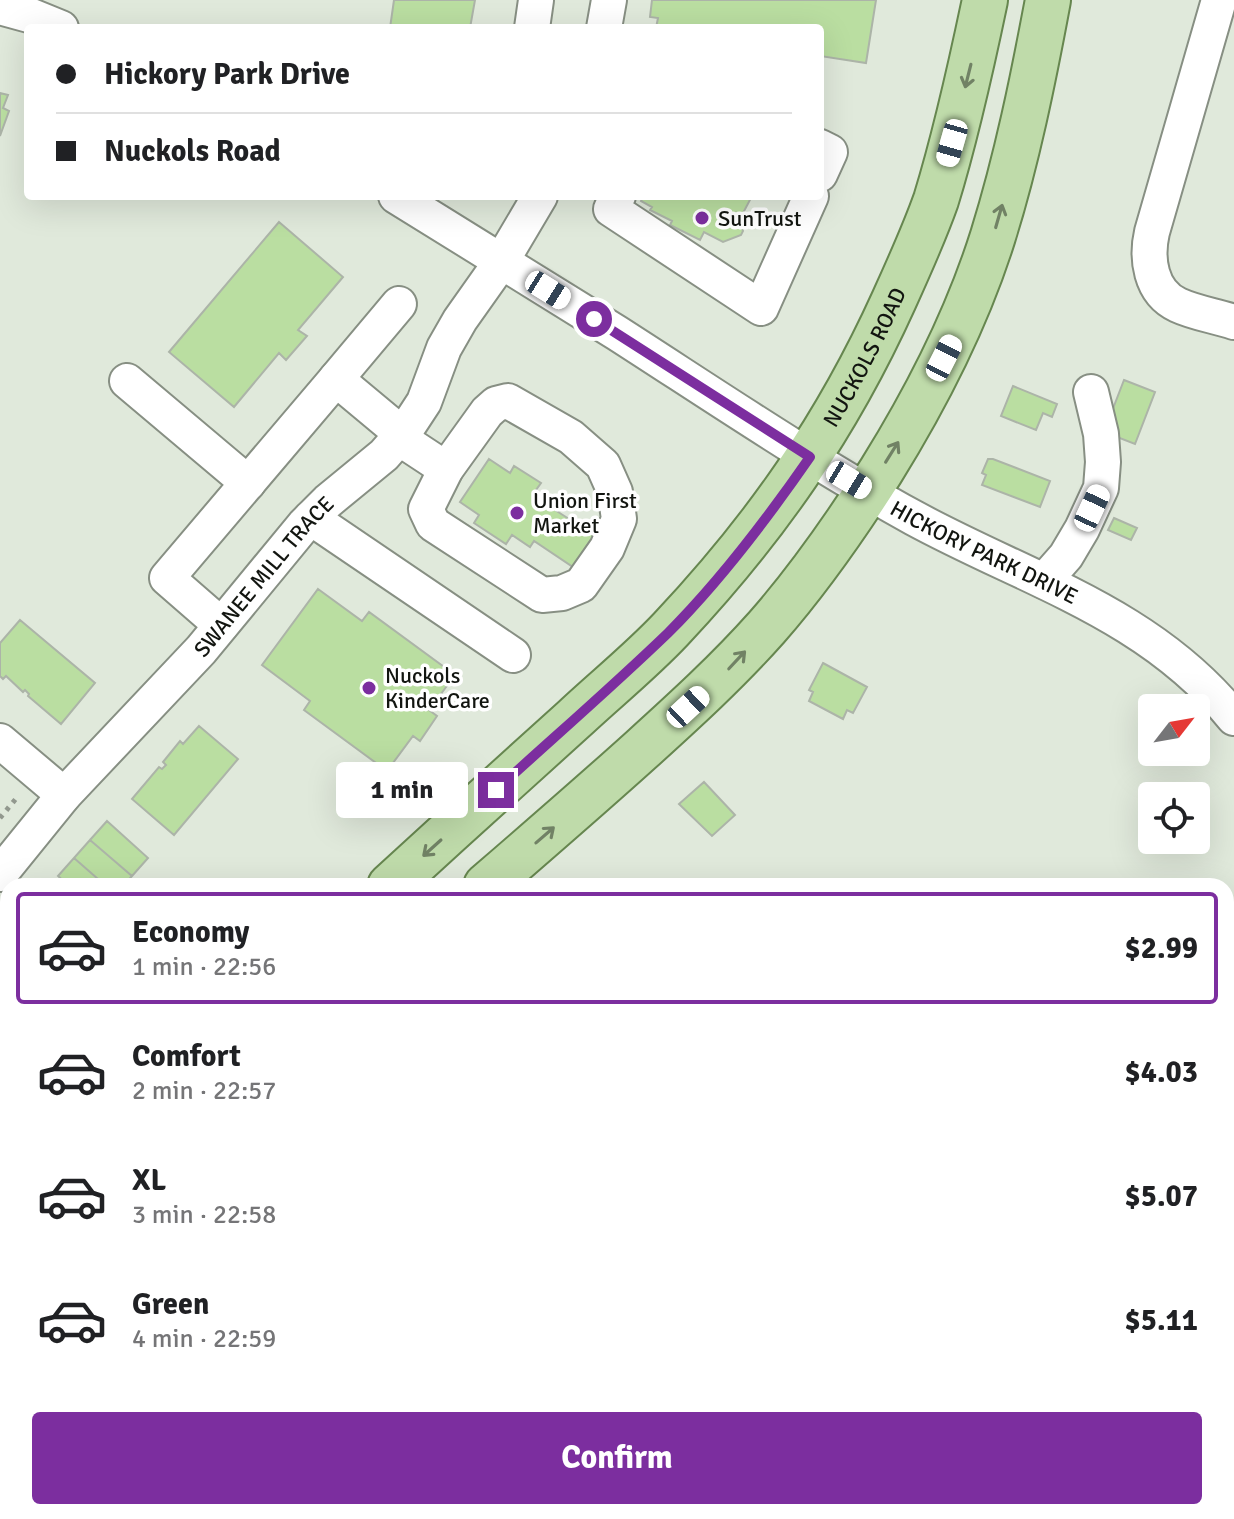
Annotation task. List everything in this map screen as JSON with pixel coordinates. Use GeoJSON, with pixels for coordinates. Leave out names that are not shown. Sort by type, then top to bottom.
{"type":"FeatureCollection","features":[{"type":"Feature","properties":{"kind":"main road","name":"NUCKOLS ROAD"},"geometry":{"type":"LineString","coordinates":[[399,878],[669,631],[771,513],[810,457],[843,404],[914,256],[952,143],[985,0]]}},
{"type":"Feature","properties":{"kind":"main road"},"geometry":{"type":"LineString","coordinates":[[495,878],[720,678],[798,590],[834,544],[868,491],[907,429],[941,365],[984,262],[1016,156],[1048,0]]}},
{"type":"Feature","properties":{"kind":"street"},"geometry":{"type":"LineString","coordinates":[[533,24],[536,0]]}},
{"type":"Feature","properties":{"kind":"street"},"geometry":{"type":"LineString","coordinates":[[605,24],[609,0]]}},
{"type":"Feature","properties":{"kind":"street"},"geometry":{"type":"LineString","coordinates":[[1219,0],[1152,232],[1149,268],[1162,293],[1176,304],[1234,322]]}},
{"type":"Feature","properties":{"kind":"street"},"geometry":{"type":"LineString","coordinates":[[0,7],[51,24]]}},
{"type":"Feature","properties":{"kind":"street","name":"HICKORY PARK DRIVE"},"geometry":{"type":"LineString","coordinates":[[402,200],[810,457],[916,519],[1117,619],[1157,644],[1197,677],[1234,718]]}},
{"type":"Feature","properties":{"kind":"street","name":"SWANEE MILL TRACE"},"geometry":{"type":"LineString","coordinates":[[0,874],[64,795],[201,650],[311,518],[384,455],[400,436],[424,402],[452,334],[501,262],[538,200]]}},
{"type":"Feature","properties":{"kind":"street"},"geometry":{"type":"LineString","coordinates":[[616,200],[611,209],[761,308],[809,200]]}},
{"type":"Feature","properties":{"kind":"street"},"geometry":{"type":"LineString","coordinates":[[221,625],[167,578],[399,304]]}},
{"type":"Feature","properties":{"kind":"street"},"geometry":{"type":"LineString","coordinates":[[336,379],[400,436],[446,469]]}},
{"type":"Feature","properties":{"kind":"street"},"geometry":{"type":"LineString","coordinates":[[127,381],[248,483]]}},
{"type":"Feature","properties":{"kind":"street"},"geometry":{"type":"LineString","coordinates":[[1044,581],[1066,556],[1101,488],[1101,434],[1091,392]]}},
{"type":"Feature","properties":{"kind":"street"},"geometry":{"type":"LineString","coordinates":[[508,401],[571,437],[603,465],[615,492],[619,519],[607,548],[581,585],[562,593],[542,595],[433,524],[426,509],[446,469],[487,412],[496,404],[508,401]]}},
{"type":"Feature","properties":{"kind":"street"},"geometry":{"type":"LineString","coordinates":[[311,518],[513,655]]}},
{"type":"Feature","properties":{"kind":"street"},"geometry":{"type":"LineString","coordinates":[[0,741],[64,795]]}},
{"type":"Feature","properties":{"kind":"path"},"geometry":{"type":"LineString","coordinates":[[1,816],[25,788]]}},
{"type":"Feature","properties":{"kind":"building"},"geometry":{"type":"Polygon","coordinates":[[[394,0],[475,0],[471,24],[391,24],[394,0]]]}},
{"type":"Feature","properties":{"kind":"building"},"geometry":{"type":"Polygon","coordinates":[[[652,0],[876,0],[866,63],[824,57],[824,24],[657,24],[658,18],[650,17],[652,0]]]}},
{"type":"Feature","properties":{"kind":"building"},"geometry":{"type":"Polygon","coordinates":[[[0,93],[8,95],[3,108],[9,111],[0,136],[0,93]]]}},
{"type":"Feature","properties":{"kind":"building","name":"SunTrust"},"geometry":{"type":"Polygon","coordinates":[[[750,200],[742,215],[737,213],[743,231],[741,235],[723,242],[704,232],[700,240],[670,225],[672,221],[650,210],[652,207],[641,201],[750,200]]]}},
{"type":"Feature","properties":{"kind":"building"},"geometry":{"type":"Polygon","coordinates":[[[279,222],[343,277],[298,330],[307,336],[286,360],[279,353],[234,407],[169,352],[279,222]]]}},
{"type":"Feature","properties":{"kind":"building"},"geometry":{"type":"Polygon","coordinates":[[[1124,380],[1155,392],[1135,444],[1104,432],[1124,380]]]}},
{"type":"Feature","properties":{"kind":"building"},"geometry":{"type":"Polygon","coordinates":[[[1013,386],[1057,404],[1052,417],[1043,413],[1036,430],[1001,416],[1013,386]]]}},
{"type":"Feature","properties":{"kind":"building","name":"Union First Market"},"geometry":{"type":"Polygon","coordinates":[[[489,459],[510,473],[514,466],[541,483],[536,490],[558,504],[555,510],[594,535],[573,567],[534,541],[530,547],[512,535],[506,544],[474,523],[479,515],[460,502],[489,459]]]}},
{"type":"Feature","properties":{"kind":"building"},"geometry":{"type":"Polygon","coordinates":[[[988,459],[1050,481],[1040,507],[982,485],[986,475],[982,473],[988,459]]]}},
{"type":"Feature","properties":{"kind":"building"},"geometry":{"type":"Polygon","coordinates":[[[1114,518],[1137,528],[1131,540],[1108,530],[1114,518]]]}},
{"type":"Feature","properties":{"kind":"building","name":"Nuckols KinderCare"},"geometry":{"type":"Polygon","coordinates":[[[318,589],[362,621],[369,612],[455,675],[429,710],[437,716],[420,741],[413,736],[387,771],[304,710],[310,701],[262,665],[318,589]]]}},
{"type":"Feature","properties":{"kind":"building"},"geometry":{"type":"Polygon","coordinates":[[[20,620],[95,683],[61,724],[25,690],[23,692],[6,676],[3,679],[0,676],[0,643],[20,620]]]}},
{"type":"Feature","properties":{"kind":"building"},"geometry":{"type":"Polygon","coordinates":[[[823,663],[867,687],[853,713],[847,710],[843,719],[809,701],[813,692],[809,690],[823,663]]]}},
{"type":"Feature","properties":{"kind":"building"},"geometry":{"type":"Polygon","coordinates":[[[199,726],[238,759],[174,835],[132,799],[159,767],[162,769],[166,765],[163,762],[180,741],[183,744],[199,726]]]}},
{"type":"Feature","properties":{"kind":"building"},"geometry":{"type":"Polygon","coordinates":[[[704,782],[735,815],[712,836],[679,804],[704,782]]]}},
{"type":"Feature","properties":{"kind":"building"},"geometry":{"type":"Polygon","coordinates":[[[107,821],[148,858],[132,876],[90,840],[107,821]]]}},
{"type":"Feature","properties":{"kind":"building"},"geometry":{"type":"Polygon","coordinates":[[[90,840],[132,876],[97,878],[74,858],[90,840]]]}},
{"type":"Feature","properties":{"kind":"building"},"geometry":{"type":"Polygon","coordinates":[[[74,858],[97,878],[60,878],[58,876],[74,858]]]}},
{"type":"Feature","properties":{"kind":"place","name":"SunTrust"},"geometry":{"type":"Point","coordinates":[702,218]}},
{"type":"Feature","properties":{"kind":"place","name":"Union First Market"},"geometry":{"type":"Point","coordinates":[517,513]}},
{"type":"Feature","properties":{"kind":"place","name":"Nuckols KinderCare"},"geometry":{"type":"Point","coordinates":[369,688]}},
{"type":"Feature","properties":{"kind":"route"},"geometry":{"type":"LineString","coordinates":[[496,790],[669,631],[771,513],[810,457],[594,319]]}}]}
